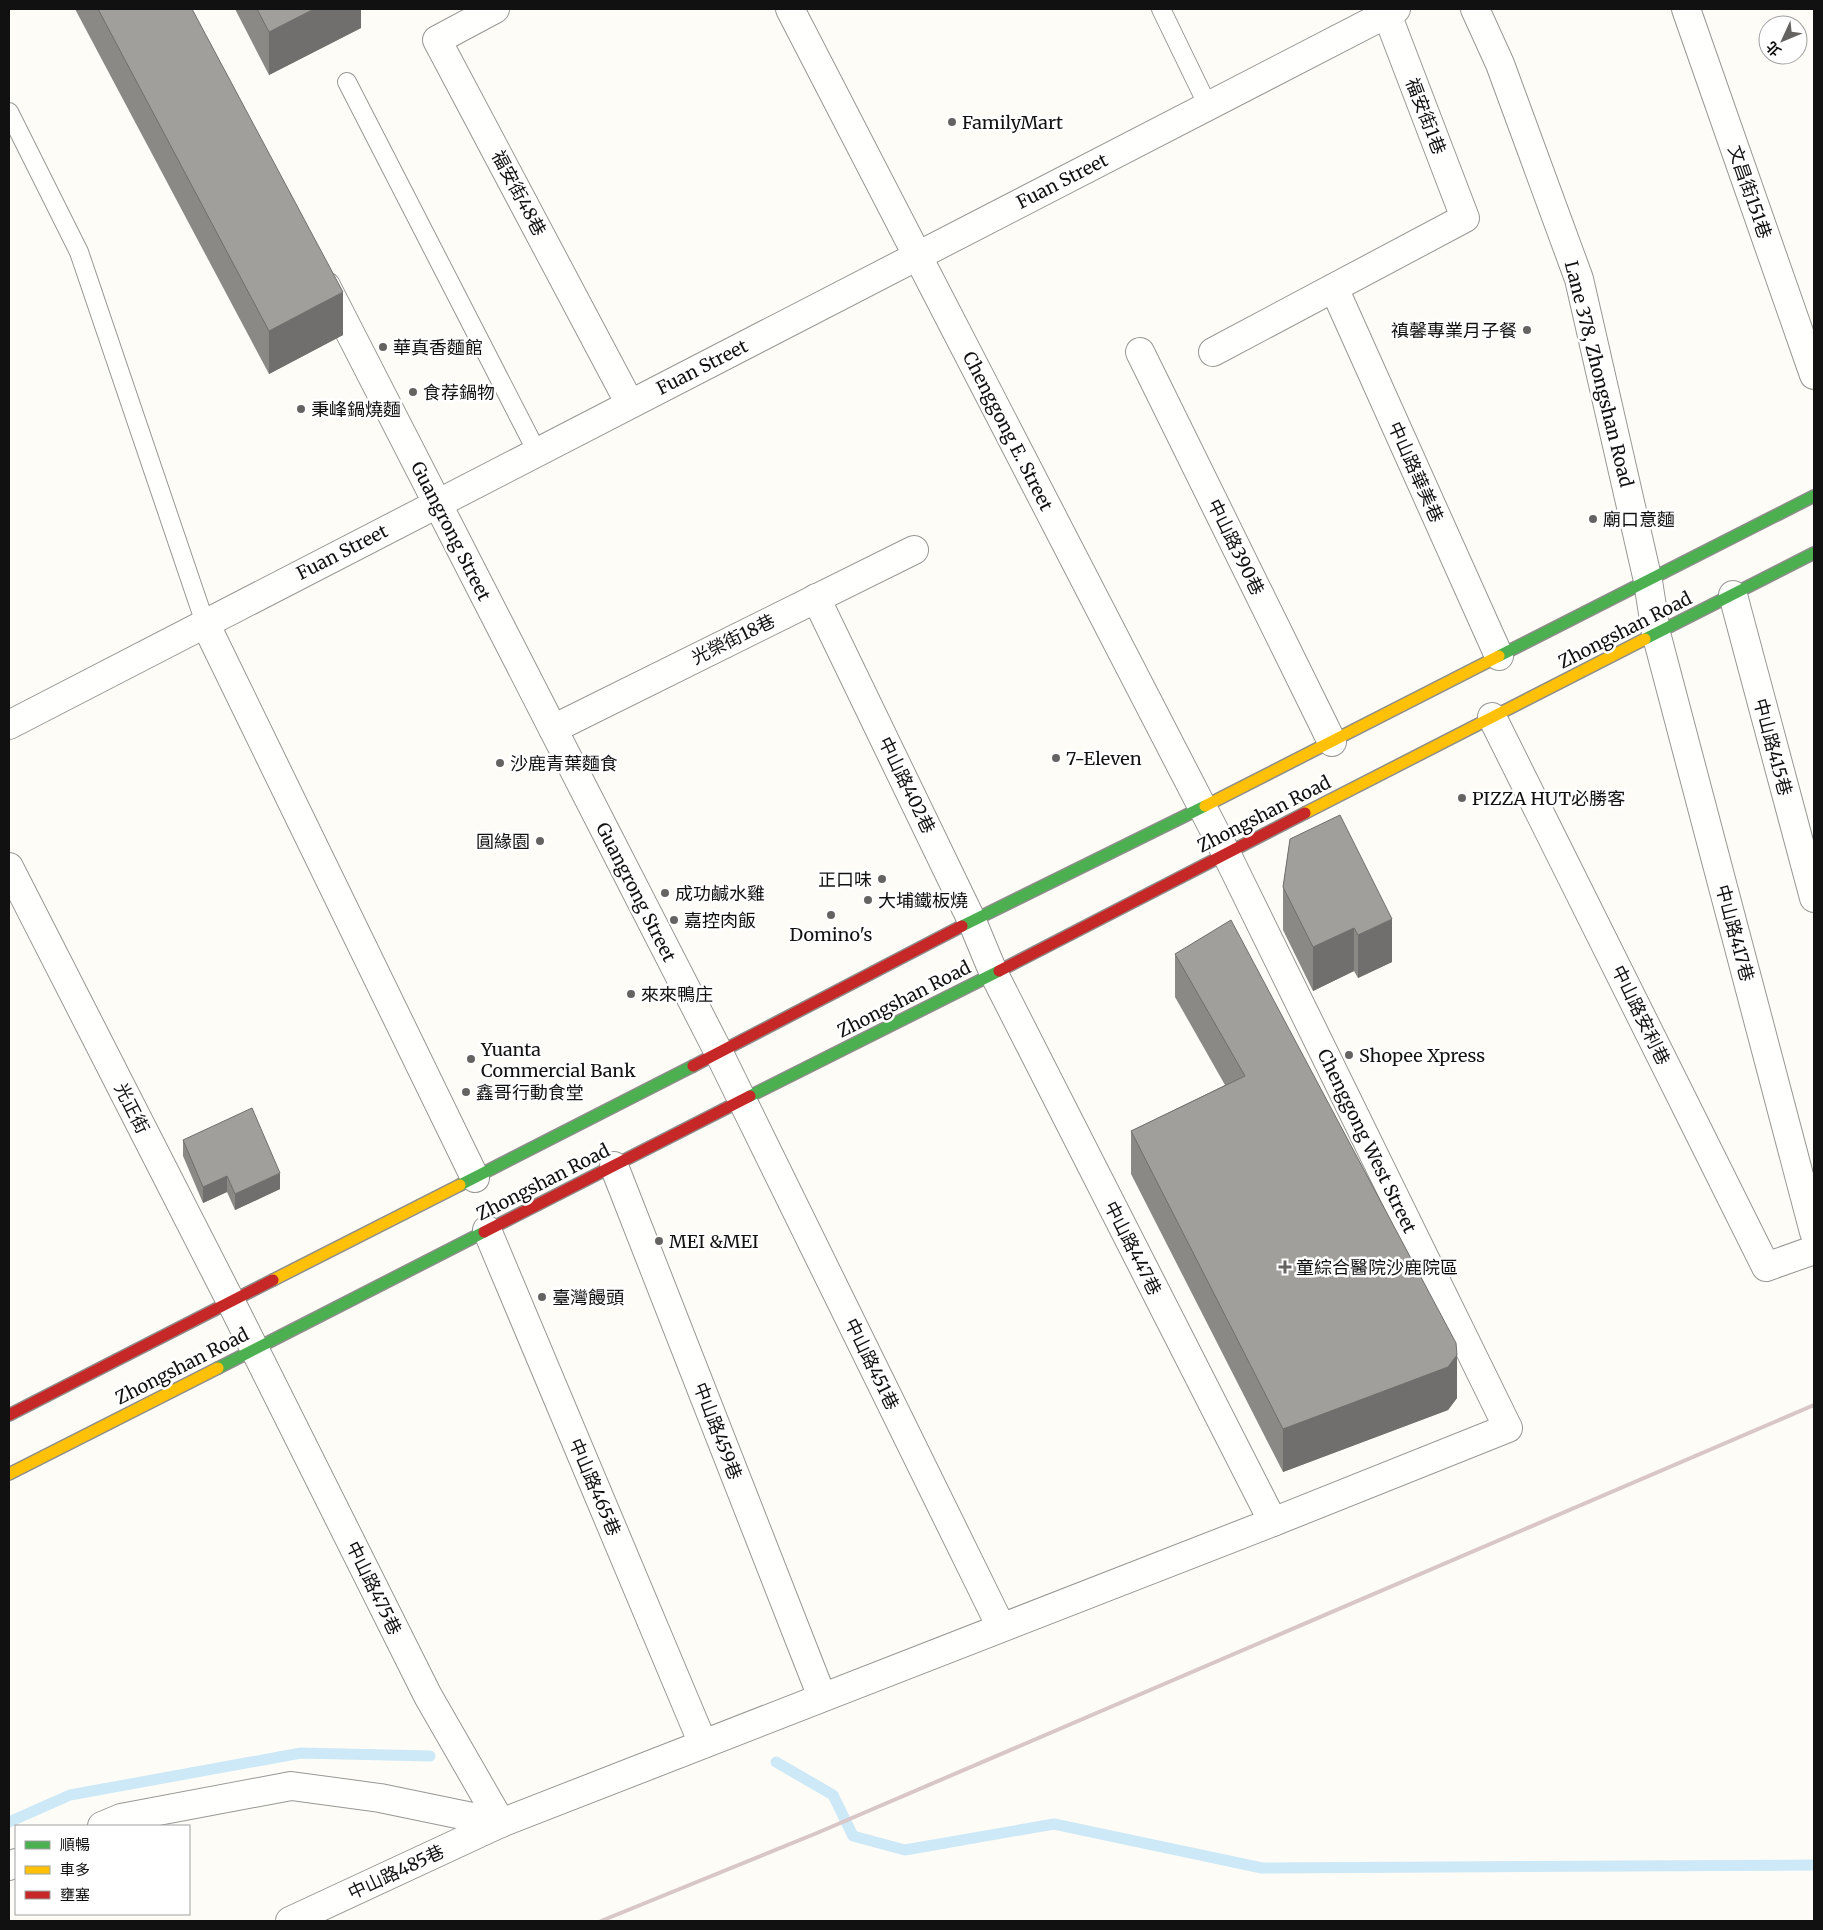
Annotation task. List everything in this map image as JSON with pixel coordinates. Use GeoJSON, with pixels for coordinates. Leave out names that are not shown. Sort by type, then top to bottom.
{"type":"FeatureCollection","features":[{"type":"Feature","properties":{"kind":"street","name":"福安街48巷"},"geometry":{"type":"LineString","coordinates":[[495,9],[437,40],[630,404]]}},
{"type":"Feature","properties":{"kind":"street","name":"Chenggong E. Street"},"geometry":{"type":"LineString","coordinates":[[790,9],[1226,853]]}},
{"type":"Feature","properties":{"kind":"street","name":"Lane 378, Zhongshan Road"},"geometry":{"type":"LineString","coordinates":[[1475,9],[1500,64],[1579,279],[1648,581],[1656,633]]}},
{"type":"Feature","properties":{"kind":"street","name":"文昌街151巷"},"geometry":{"type":"LineString","coordinates":[[1686,9],[1814,375]]}},
{"type":"Feature","properties":{"kind":"street","name":"Fuan Street"},"geometry":{"type":"LineString","coordinates":[[9,725],[1392,11]]}},
{"type":"Feature","properties":{"kind":"street","name":"福安街1巷"},"geometry":{"type":"LineString","coordinates":[[1334,288],[1465,218],[1392,11]]}},
{"type":"Feature","properties":{"kind":"street","name":"Guangrong Street"},"geometry":{"type":"LineString","coordinates":[[315,265],[742,1100]]}},
{"type":"Feature","properties":{"kind":"street"},"geometry":{"type":"LineString","coordinates":[[1213,352],[1334,288]]}},
{"type":"Feature","properties":{"kind":"street","name":"中山路華美巷"},"geometry":{"type":"LineString","coordinates":[[1334,288],[1499,656]]}},
{"type":"Feature","properties":{"kind":"street","name":"中山路390巷"},"geometry":{"type":"LineString","coordinates":[[1140,352],[1332,742]]}},
{"type":"Feature","properties":{"kind":"street","name":"Zhongshan Road"},"geometry":{"type":"LineString","coordinates":[[9,1415],[719,1054],[972,921],[1202,808],[1814,496]]}},
{"type":"Feature","properties":{"kind":"street","name":"光榮街18巷"},"geometry":{"type":"LineString","coordinates":[[553,729],[914,550]]}},
{"type":"Feature","properties":{"kind":"street","name":"Zhongshan Road"},"geometry":{"type":"LineString","coordinates":[[9,1474],[742,1100],[994,974],[1226,853],[1814,553]]}},
{"type":"Feature","properties":{"kind":"street","name":"中山路415巷"},"geometry":{"type":"LineString","coordinates":[[1733,595],[1814,898]]}},
{"type":"Feature","properties":{"kind":"street","name":"中山路402巷"},"geometry":{"type":"LineString","coordinates":[[816,598],[972,921],[994,974]]}},
{"type":"Feature","properties":{"kind":"street"},"geometry":{"type":"LineString","coordinates":[[205,623],[475,1178]]}},
{"type":"Feature","properties":{"kind":"street","name":"中山路417巷"},"geometry":{"type":"LineString","coordinates":[[1656,633],[1814,1232]]}},
{"type":"Feature","properties":{"kind":"street","name":"中山路安利巷"},"geometry":{"type":"LineString","coordinates":[[1492,717],[1766,1267],[1814,1250]]}},
{"type":"Feature","properties":{"kind":"street","name":"Chenggong West Street"},"geometry":{"type":"LineString","coordinates":[[1226,853],[1508,1428]]}},
{"type":"Feature","properties":{"kind":"street","name":"光正街"},"geometry":{"type":"LineString","coordinates":[[9,867],[255,1349]]}},
{"type":"Feature","properties":{"kind":"street","name":"中山路447巷"},"geometry":{"type":"LineString","coordinates":[[994,974],[1273,1522]]}},
{"type":"Feature","properties":{"kind":"street","name":"中山路451巷"},"geometry":{"type":"LineString","coordinates":[[742,1100],[1001,1627]]}},
{"type":"Feature","properties":{"kind":"street","name":"中山路459巷"},"geometry":{"type":"LineString","coordinates":[[614,1166],[822,1697]]}},
{"type":"Feature","properties":{"kind":"street","name":"中山路465巷"},"geometry":{"type":"LineString","coordinates":[[487,1230],[703,1744]]}},
{"type":"Feature","properties":{"kind":"street","name":"中山路475巷"},"geometry":{"type":"LineString","coordinates":[[255,1349],[428,1696],[502,1823]]}},
{"type":"Feature","properties":{"kind":"street","name":"中山路485巷"},"geometry":{"type":"LineString","coordinates":[[290,1921],[502,1823],[1273,1522],[1508,1428]]}},
{"type":"Feature","properties":{"kind":"street"},"geometry":{"type":"LineString","coordinates":[[104,1825],[122,1818],[291,1786],[380,1798],[502,1823]]}},
{"type":"Feature","properties":{"kind":"lane"},"geometry":{"type":"LineString","coordinates":[[1160,9],[1208,106]]}},
{"type":"Feature","properties":{"kind":"lane"},"geometry":{"type":"LineString","coordinates":[[347,82],[536,452]]}},
{"type":"Feature","properties":{"kind":"lane"},"geometry":{"type":"LineString","coordinates":[[9,112],[79,252],[205,623]]}},
{"type":"Feature","properties":{"kind":"building"},"geometry":{"type":"Polygon","coordinates":[[[98,9],[192,9],[343,292],[269,331],[98,9]]]}},
{"type":"Feature","properties":{"kind":"building"},"geometry":{"type":"Polygon","coordinates":[[[257,9],[314,9],[269,32],[257,9]]]}},
{"type":"Feature","properties":{"kind":"building"},"geometry":{"type":"Polygon","coordinates":[[[1340,815],[1392,919],[1358,935],[1354,928],[1313,947],[1283,887],[1290,839],[1340,815]]]}},
{"type":"Feature","properties":{"kind":"building","name":"童綜合醫院沙鹿院區"},"geometry":{"type":"Polygon","coordinates":[[[1231,920],[1456,1343],[1457,1355],[1448,1367],[1283,1429],[1131,1131],[1245,1076],[1175,954],[1231,920]]]}},
{"type":"Feature","properties":{"kind":"building"},"geometry":{"type":"Polygon","coordinates":[[[252,1108],[280,1173],[235,1194],[227,1176],[203,1187],[183,1140],[252,1108]]]}},
{"type":"Feature","properties":{"kind":"waterway"},"geometry":{"type":"LineString","coordinates":[[9,1822],[70,1795],[301,1753],[430,1756]]}},
{"type":"Feature","properties":{"kind":"waterway"},"geometry":{"type":"LineString","coordinates":[[776,1762],[833,1795],[853,1836],[905,1850],[1054,1824],[1262,1868],[1814,1865]]}},
{"type":"Feature","properties":{"kind":"railway"},"geometry":{"type":"LineString","coordinates":[[601,1921],[817,1833],[1814,1405]]}},
{"type":"Feature","properties":{"kind":"traffic: fast"},"geometry":{"type":"LineString","coordinates":[[1499,656],[1814,496]]}},
{"type":"Feature","properties":{"kind":"traffic: fast"},"geometry":{"type":"LineString","coordinates":[[1645,639],[1814,553]]}},
{"type":"Feature","properties":{"kind":"traffic: fast"},"geometry":{"type":"LineString","coordinates":[[962,926],[1205,806]]}},
{"type":"Feature","properties":{"kind":"traffic: fast"},"geometry":{"type":"LineString","coordinates":[[750,1096],[999,971]]}},
{"type":"Feature","properties":{"kind":"traffic: fast"},"geometry":{"type":"LineString","coordinates":[[460,1185],[693,1066]]}},
{"type":"Feature","properties":{"kind":"traffic: fast"},"geometry":{"type":"LineString","coordinates":[[218,1368],[484,1232]]}},
{"type":"Feature","properties":{"kind":"traffic: slow"},"geometry":{"type":"LineString","coordinates":[[1305,813],[1645,639]]}},
{"type":"Feature","properties":{"kind":"traffic: slow"},"geometry":{"type":"LineString","coordinates":[[1205,806],[1499,656]]}},
{"type":"Feature","properties":{"kind":"traffic: slow"},"geometry":{"type":"LineString","coordinates":[[273,1280],[460,1185]]}},
{"type":"Feature","properties":{"kind":"traffic: slow"},"geometry":{"type":"LineString","coordinates":[[9,1474],[218,1368]]}},
{"type":"Feature","properties":{"kind":"traffic: jam"},"geometry":{"type":"LineString","coordinates":[[999,971],[1305,813]]}},
{"type":"Feature","properties":{"kind":"traffic: jam"},"geometry":{"type":"LineString","coordinates":[[693,1066],[962,926]]}},
{"type":"Feature","properties":{"kind":"traffic: jam"},"geometry":{"type":"LineString","coordinates":[[484,1232],[750,1096]]}},
{"type":"Feature","properties":{"kind":"traffic: jam"},"geometry":{"type":"LineString","coordinates":[[9,1415],[273,1280]]}},
{"type":"Feature","properties":{"kind":"place","name":"FamilyMart"},"geometry":{"type":"Point","coordinates":[952,122]}},
{"type":"Feature","properties":{"kind":"place","name":"禛馨專業月子餐"},"geometry":{"type":"Point","coordinates":[1527,330]}},
{"type":"Feature","properties":{"kind":"place","name":"華真香麵館"},"geometry":{"type":"Point","coordinates":[383,347]}},
{"type":"Feature","properties":{"kind":"place","name":"食荐鍋物"},"geometry":{"type":"Point","coordinates":[413,392]}},
{"type":"Feature","properties":{"kind":"place","name":"秉峰鍋燒麵"},"geometry":{"type":"Point","coordinates":[301,409]}},
{"type":"Feature","properties":{"kind":"place","name":"廟口意麵"},"geometry":{"type":"Point","coordinates":[1593,519]}},
{"type":"Feature","properties":{"kind":"place","name":"7-Eleven"},"geometry":{"type":"Point","coordinates":[1056,758]}},
{"type":"Feature","properties":{"kind":"place","name":"沙鹿青葉麵食"},"geometry":{"type":"Point","coordinates":[500,763]}},
{"type":"Feature","properties":{"kind":"place","name":"PIZZA HUT必勝客"},"geometry":{"type":"Point","coordinates":[1462,798]}},
{"type":"Feature","properties":{"kind":"place","name":"圓緣園"},"geometry":{"type":"Point","coordinates":[540,841]}},
{"type":"Feature","properties":{"kind":"place","name":"正口味"},"geometry":{"type":"Point","coordinates":[882,879]}},
{"type":"Feature","properties":{"kind":"place","name":"成功鹹水雞"},"geometry":{"type":"Point","coordinates":[665,893]}},
{"type":"Feature","properties":{"kind":"place","name":"大埔鐵板燒"},"geometry":{"type":"Point","coordinates":[868,900]}},
{"type":"Feature","properties":{"kind":"place","name":"Domino's"},"geometry":{"type":"Point","coordinates":[831,915]}},
{"type":"Feature","properties":{"kind":"place","name":"嘉控肉飯"},"geometry":{"type":"Point","coordinates":[674,920]}},
{"type":"Feature","properties":{"kind":"place","name":"來來鴨庄"},"geometry":{"type":"Point","coordinates":[631,994]}},
{"type":"Feature","properties":{"kind":"place","name":"Shopee Xpress"},"geometry":{"type":"Point","coordinates":[1349,1055]}},
{"type":"Feature","properties":{"kind":"place","name":"Yuanta Commercial Bank"},"geometry":{"type":"Point","coordinates":[471,1059]}},
{"type":"Feature","properties":{"kind":"place","name":"鑫哥行動食堂"},"geometry":{"type":"Point","coordinates":[466,1092]}},
{"type":"Feature","properties":{"kind":"place","name":"MEI &MEI"},"geometry":{"type":"Point","coordinates":[659,1241]}},
{"type":"Feature","properties":{"kind":"place","name":"童綜合醫院沙鹿院區"},"geometry":{"type":"Point","coordinates":[1285,1267]}},
{"type":"Feature","properties":{"kind":"place","name":"臺灣饅頭"},"geometry":{"type":"Point","coordinates":[542,1297]}}]}
